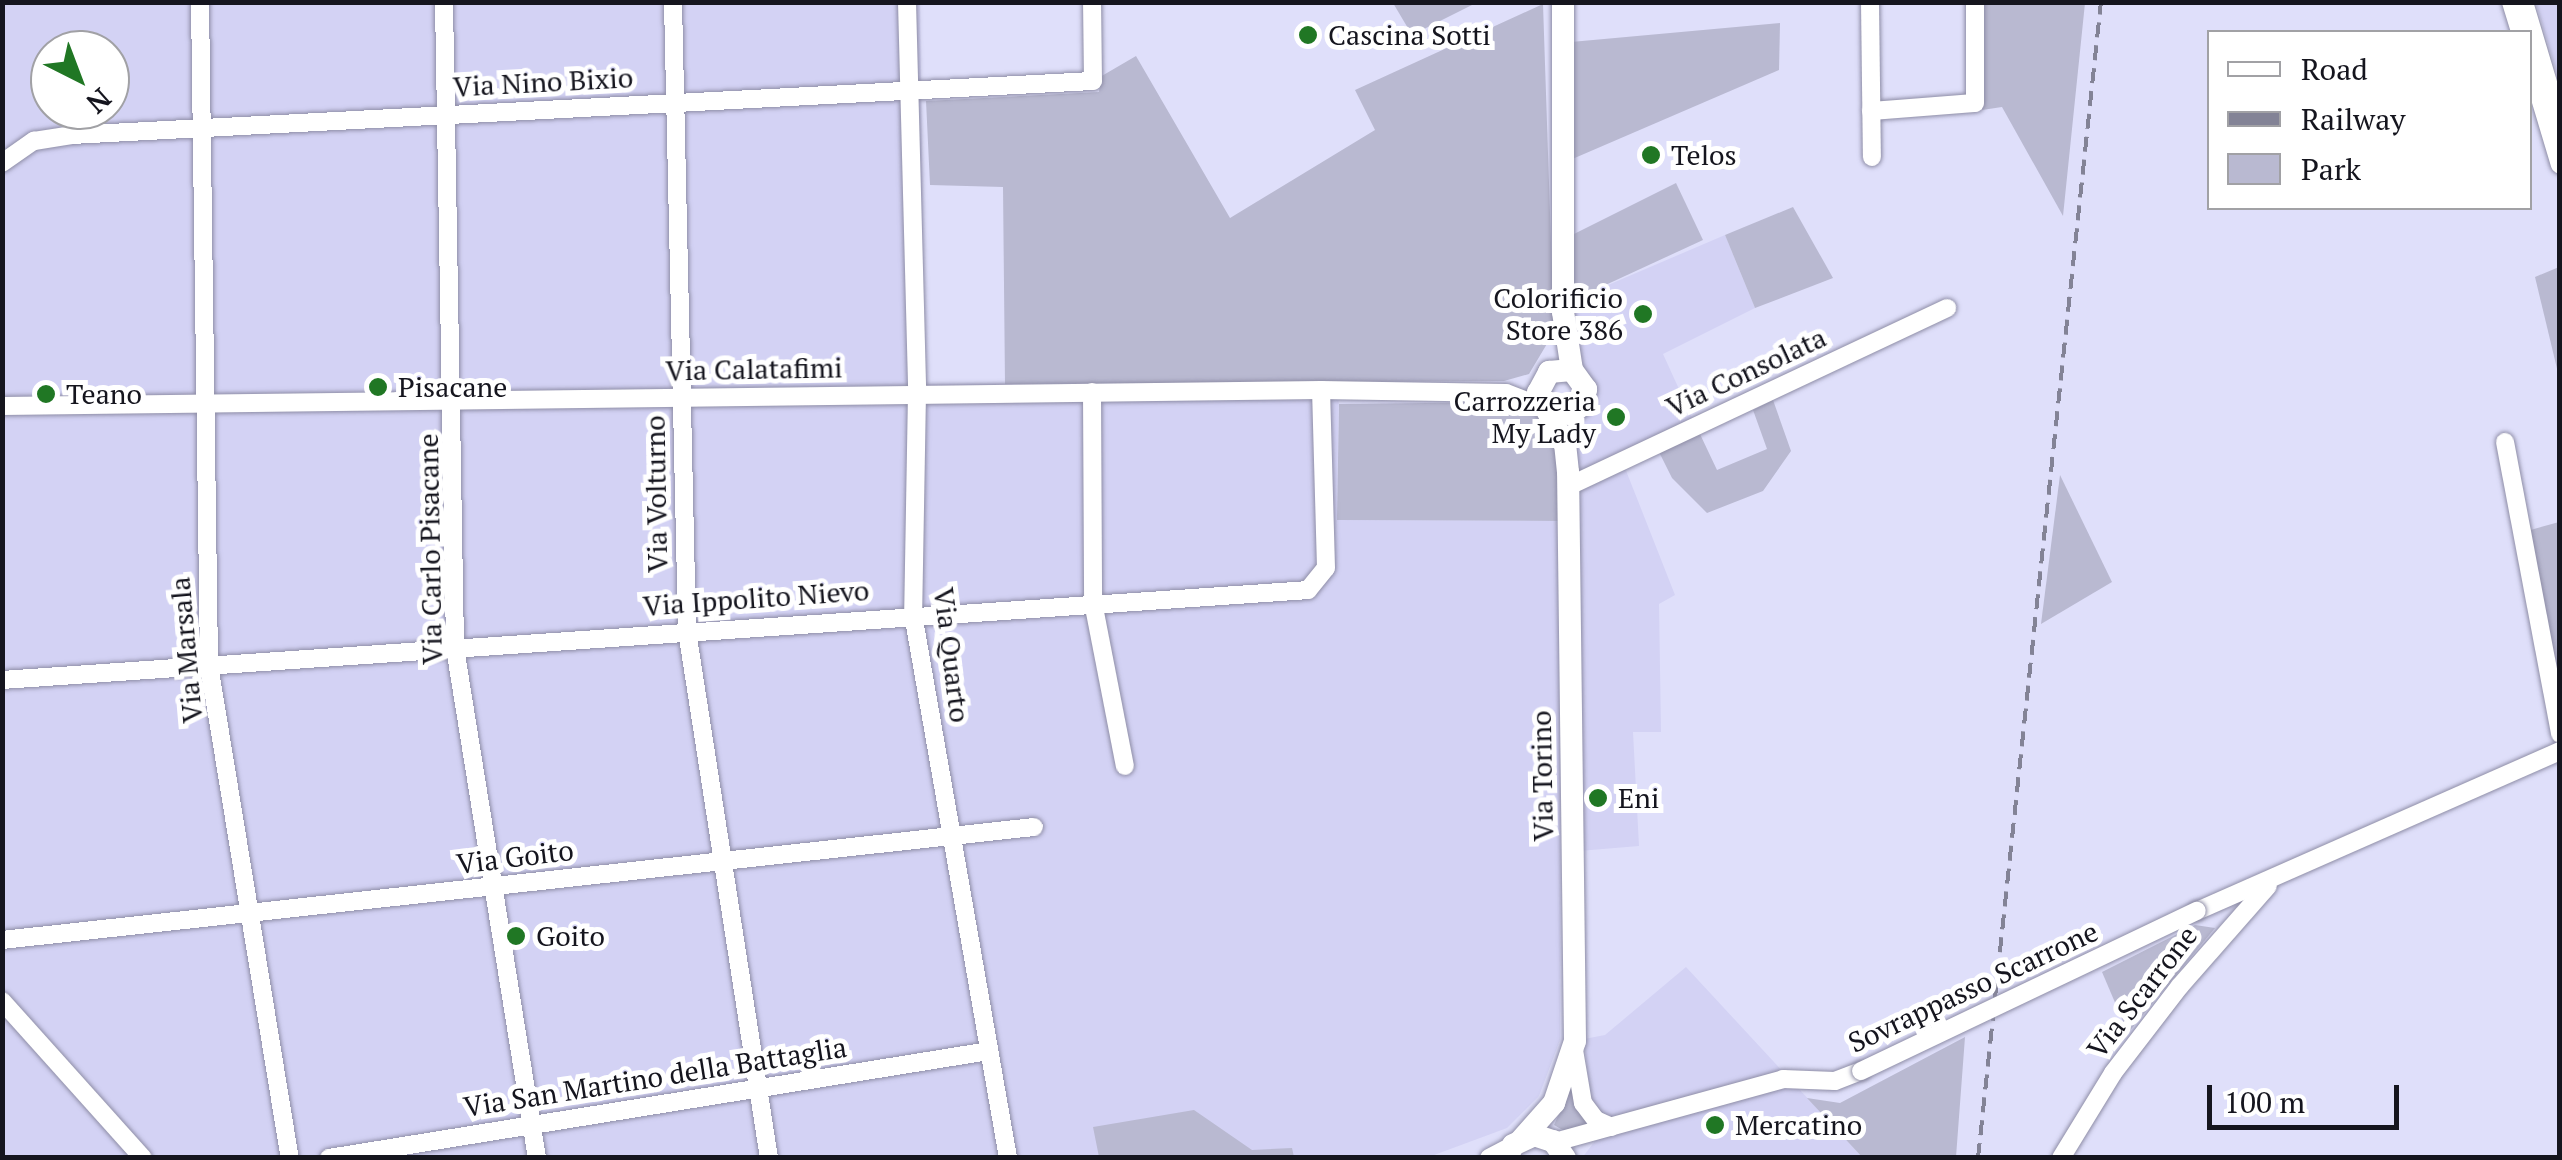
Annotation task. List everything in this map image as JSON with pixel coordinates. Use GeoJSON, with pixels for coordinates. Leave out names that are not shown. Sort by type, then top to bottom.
{"type":"FeatureCollection","features":[{"type":"Feature","properties":{"kind":"main road","name":"Via Torino"},"geometry":{"type":"LineString","coordinates":[[1554,1102],[1574,1050],[1569,486],[1565,446],[1538,393],[1554,373],[1564,329],[1563,2]]}},
{"type":"Feature","properties":{"kind":"main road","name":"Via Torino"},"geometry":{"type":"LineString","coordinates":[[1554,373],[1586,388],[1565,446]]}},
{"type":"Feature","properties":{"kind":"main road"},"geometry":{"type":"LineString","coordinates":[[1546,410],[1578,410]]}},
{"type":"Feature","properties":{"kind":"main road"},"geometry":{"type":"LineString","coordinates":[[1514,1148],[1557,1146],[1554,1102]]}},
{"type":"Feature","properties":{"kind":"main road"},"geometry":{"type":"LineString","coordinates":[[1514,1148],[1554,1102]]}},
{"type":"Feature","properties":{"kind":"street","name":"Via Marsala"},"geometry":{"type":"LineString","coordinates":[[200,2],[204,132],[202,405],[209,665],[290,1158]]}},
{"type":"Feature","properties":{"kind":"street","name":"Via Carlo Pisacane"},"geometry":{"type":"LineString","coordinates":[[444,2],[456,648],[536,1158]]}},
{"type":"Feature","properties":{"kind":"street","name":"Via Volturno"},"geometry":{"type":"LineString","coordinates":[[673,2],[687,631],[769,1158]]}},
{"type":"Feature","properties":{"kind":"street","name":"Via Quarto"},"geometry":{"type":"LineString","coordinates":[[907,2],[917,393],[913,614],[1008,1158]]}},
{"type":"Feature","properties":{"kind":"street","name":"Via Nino Bixio"},"geometry":{"type":"LineString","coordinates":[[2,163],[34,141],[447,114],[1093,82],[1092,2]]}},
{"type":"Feature","properties":{"kind":"street"},"geometry":{"type":"LineString","coordinates":[[1870,2],[1872,156]]}},
{"type":"Feature","properties":{"kind":"street"},"geometry":{"type":"LineString","coordinates":[[1871,111],[1975,103],[1975,2]]}},
{"type":"Feature","properties":{"kind":"street"},"geometry":{"type":"LineString","coordinates":[[2511,2],[2519,30]]}},
{"type":"Feature","properties":{"kind":"street"},"geometry":{"type":"LineString","coordinates":[[2524,2],[2560,123]]}},
{"type":"Feature","properties":{"kind":"street"},"geometry":{"type":"LineString","coordinates":[[2532,72],[2560,164]]}},
{"type":"Feature","properties":{"kind":"street","name":"Via Consolata"},"geometry":{"type":"LineString","coordinates":[[1569,486],[1947,308]]}},
{"type":"Feature","properties":{"kind":"street","name":"Via Calatafimi"},"geometry":{"type":"LineString","coordinates":[[2,406],[454,403],[917,393],[1506,392],[1554,373]]}},
{"type":"Feature","properties":{"kind":"street","name":"Via Ippolito Nievo"},"geometry":{"type":"LineString","coordinates":[[2,680],[913,614],[1308,590],[1326,568],[1321,390]]}},
{"type":"Feature","properties":{"kind":"street"},"geometry":{"type":"LineString","coordinates":[[1092,392],[1093,602],[1124,766]]}},
{"type":"Feature","properties":{"kind":"street","name":"Via Calatafimi"},"geometry":{"type":"LineString","coordinates":[[1506,392],[1546,410]]}},
{"type":"Feature","properties":{"kind":"street"},"geometry":{"type":"LineString","coordinates":[[2505,442],[2560,734]]}},
{"type":"Feature","properties":{"kind":"street","name":"Via Scarrone"},"geometry":{"type":"LineString","coordinates":[[2200,910],[2560,751]]}},
{"type":"Feature","properties":{"kind":"street","name":"Via Goito"},"geometry":{"type":"LineString","coordinates":[[2,940],[1034,827]]}},
{"type":"Feature","properties":{"kind":"street","name":"Via Scarrone"},"geometry":{"type":"LineString","coordinates":[[2061,1158],[2114,1073],[2223,932],[2284,873]]}},
{"type":"Feature","properties":{"kind":"street"},"geometry":{"type":"LineString","coordinates":[[2200,910],[2223,932]]}},
{"type":"Feature","properties":{"kind":"street","name":"Sovrappasso Scarrone"},"geometry":{"type":"LineString","coordinates":[[1595,1136],[1612,1127],[1783,1079],[1835,1082],[2200,910]]}},
{"type":"Feature","properties":{"kind":"street"},"geometry":{"type":"LineString","coordinates":[[2,1001],[143,1158]]}},
{"type":"Feature","properties":{"kind":"street"},"geometry":{"type":"LineString","coordinates":[[1574,1050],[1584,1104],[1596,1120],[1612,1127]]}},
{"type":"Feature","properties":{"kind":"street","name":"Via San Martino della Battaglia"},"geometry":{"type":"LineString","coordinates":[[329,1158],[990,1051]]}},
{"type":"Feature","properties":{"kind":"street"},"geometry":{"type":"LineString","coordinates":[[1557,1146],[1595,1136]]}},
{"type":"Feature","properties":{"kind":"street"},"geometry":{"type":"LineString","coordinates":[[1575,1158],[1595,1136]]}},
{"type":"Feature","properties":{"kind":"street"},"geometry":{"type":"LineString","coordinates":[[1489,1158],[1514,1148]]}},
{"type":"Feature","properties":{"kind":"shaded area"},"geometry":{"type":"Polygon","coordinates":[[[2,3],[920,3],[925,384],[1339,381],[1337,520],[1561,521],[1560,1040],[1539,1096],[1507,1128],[1426,1158],[3,1157],[2,3]]]}},
{"type":"Feature","properties":{"kind":"shaded area"},"geometry":{"type":"Polygon","coordinates":[[[2536,3],[2559,3],[2559,80],[2536,3]]]}},
{"type":"Feature","properties":{"kind":"shaded area"},"geometry":{"type":"Polygon","coordinates":[[[1725,235],[1755,308],[1663,354],[1694,422],[1575,479],[1575,423],[1591,384],[1576,357],[1573,300],[1725,235]]]}},
{"type":"Feature","properties":{"kind":"shaded area"},"geometry":{"type":"Polygon","coordinates":[[[1625,468],[1675,595],[1659,604],[1661,732],[1633,732],[1639,846],[1579,851],[1575,492],[1625,468]]]}},
{"type":"Feature","properties":{"kind":"shaded area"},"geometry":{"type":"Polygon","coordinates":[[[1686,967],[1862,1157],[1582,1158],[1595,1141],[1621,1129],[1591,1104],[1584,1039],[1605,1035],[1686,967]]]}},
{"type":"Feature","properties":{"kind":"green space"},"geometry":{"type":"Polygon","coordinates":[[[1393,3],[1476,3],[1412,35],[1393,3]]]}},
{"type":"Feature","properties":{"kind":"green space"},"geometry":{"type":"Polygon","coordinates":[[[1982,3],[2085,3],[2063,216],[2002,107],[1982,110],[1982,3]]]}},
{"type":"Feature","properties":{"kind":"green space"},"geometry":{"type":"Polygon","coordinates":[[[1543,4],[1554,332],[1529,374],[1504,381],[1005,384],[1003,187],[930,185],[926,101],[1099,92],[1100,77],[1136,56],[1230,218],[1375,130],[1355,90],[1543,4]]]}},
{"type":"Feature","properties":{"kind":"green space"},"geometry":{"type":"Polygon","coordinates":[[[1780,23],[1779,70],[1570,160],[1571,42],[1780,23]]]}},
{"type":"Feature","properties":{"kind":"green space"},"geometry":{"type":"Polygon","coordinates":[[[1676,183],[1703,240],[1573,300],[1570,236],[1676,183]]]}},
{"type":"Feature","properties":{"kind":"green space"},"geometry":{"type":"Polygon","coordinates":[[[1793,207],[1833,278],[1755,308],[1725,235],[1793,207]]]}},
{"type":"Feature","properties":{"kind":"green space"},"geometry":{"type":"Polygon","coordinates":[[[2559,267],[2559,377],[2535,277],[2559,267]]]}},
{"type":"Feature","properties":{"kind":"green space"},"geometry":{"type":"Polygon","coordinates":[[[1773,400],[1791,451],[1763,491],[1707,513],[1672,478],[1659,452],[1699,432],[1717,470],[1767,449],[1753,410],[1773,400]]]}},
{"type":"Feature","properties":{"kind":"green space"},"geometry":{"type":"Polygon","coordinates":[[[1514,402],[1546,422],[1556,447],[1561,521],[1337,520],[1339,404],[1514,402]]]}},
{"type":"Feature","properties":{"kind":"green space"},"geometry":{"type":"Polygon","coordinates":[[[2060,475],[2112,582],[2041,624],[2060,475]]]}},
{"type":"Feature","properties":{"kind":"green space"},"geometry":{"type":"Polygon","coordinates":[[[2559,522],[2559,682],[2527,531],[2559,522]]]}},
{"type":"Feature","properties":{"kind":"green space"},"geometry":{"type":"Polygon","coordinates":[[[2195,925],[2215,928],[2128,1033],[2102,972],[2195,925]]]}},
{"type":"Feature","properties":{"kind":"green space"},"geometry":{"type":"Polygon","coordinates":[[[1965,1037],[1956,1157],[1862,1157],[1807,1098],[1840,1103],[1965,1037]]]}},
{"type":"Feature","properties":{"kind":"green space"},"geometry":{"type":"Polygon","coordinates":[[[1573,1083],[1576,1107],[1591,1126],[1573,1136],[1554,1125],[1573,1083]]]}},
{"type":"Feature","properties":{"kind":"green space"},"geometry":{"type":"Polygon","coordinates":[[[1194,1110],[1252,1150],[1292,1148],[1294,1157],[1099,1157],[1093,1127],[1194,1110]]]}},
{"type":"Feature","properties":{"kind":"railway"},"geometry":{"type":"LineString","coordinates":[[1978,1158],[2101,2]]}},
{"type":"Feature","properties":{"kind":"place","name":"Cascina Sotti"},"geometry":{"type":"Point","coordinates":[1308,35]}},
{"type":"Feature","properties":{"kind":"place","name":"Telos"},"geometry":{"type":"Point","coordinates":[1651,155]}},
{"type":"Feature","properties":{"kind":"place","name":"Colorificio Store 386"},"geometry":{"type":"Point","coordinates":[1643,314]}},
{"type":"Feature","properties":{"kind":"place","name":"Pisacane"},"geometry":{"type":"Point","coordinates":[378,387]}},
{"type":"Feature","properties":{"kind":"place","name":"Teano"},"geometry":{"type":"Point","coordinates":[46,394]}},
{"type":"Feature","properties":{"kind":"place","name":"Carrozzeria My Lady"},"geometry":{"type":"Point","coordinates":[1616,417]}},
{"type":"Feature","properties":{"kind":"place","name":"Eni"},"geometry":{"type":"Point","coordinates":[1598,798]}},
{"type":"Feature","properties":{"kind":"place","name":"Goito"},"geometry":{"type":"Point","coordinates":[516,936]}},
{"type":"Feature","properties":{"kind":"place","name":"Mercatino"},"geometry":{"type":"Point","coordinates":[1715,1125]}}]}
